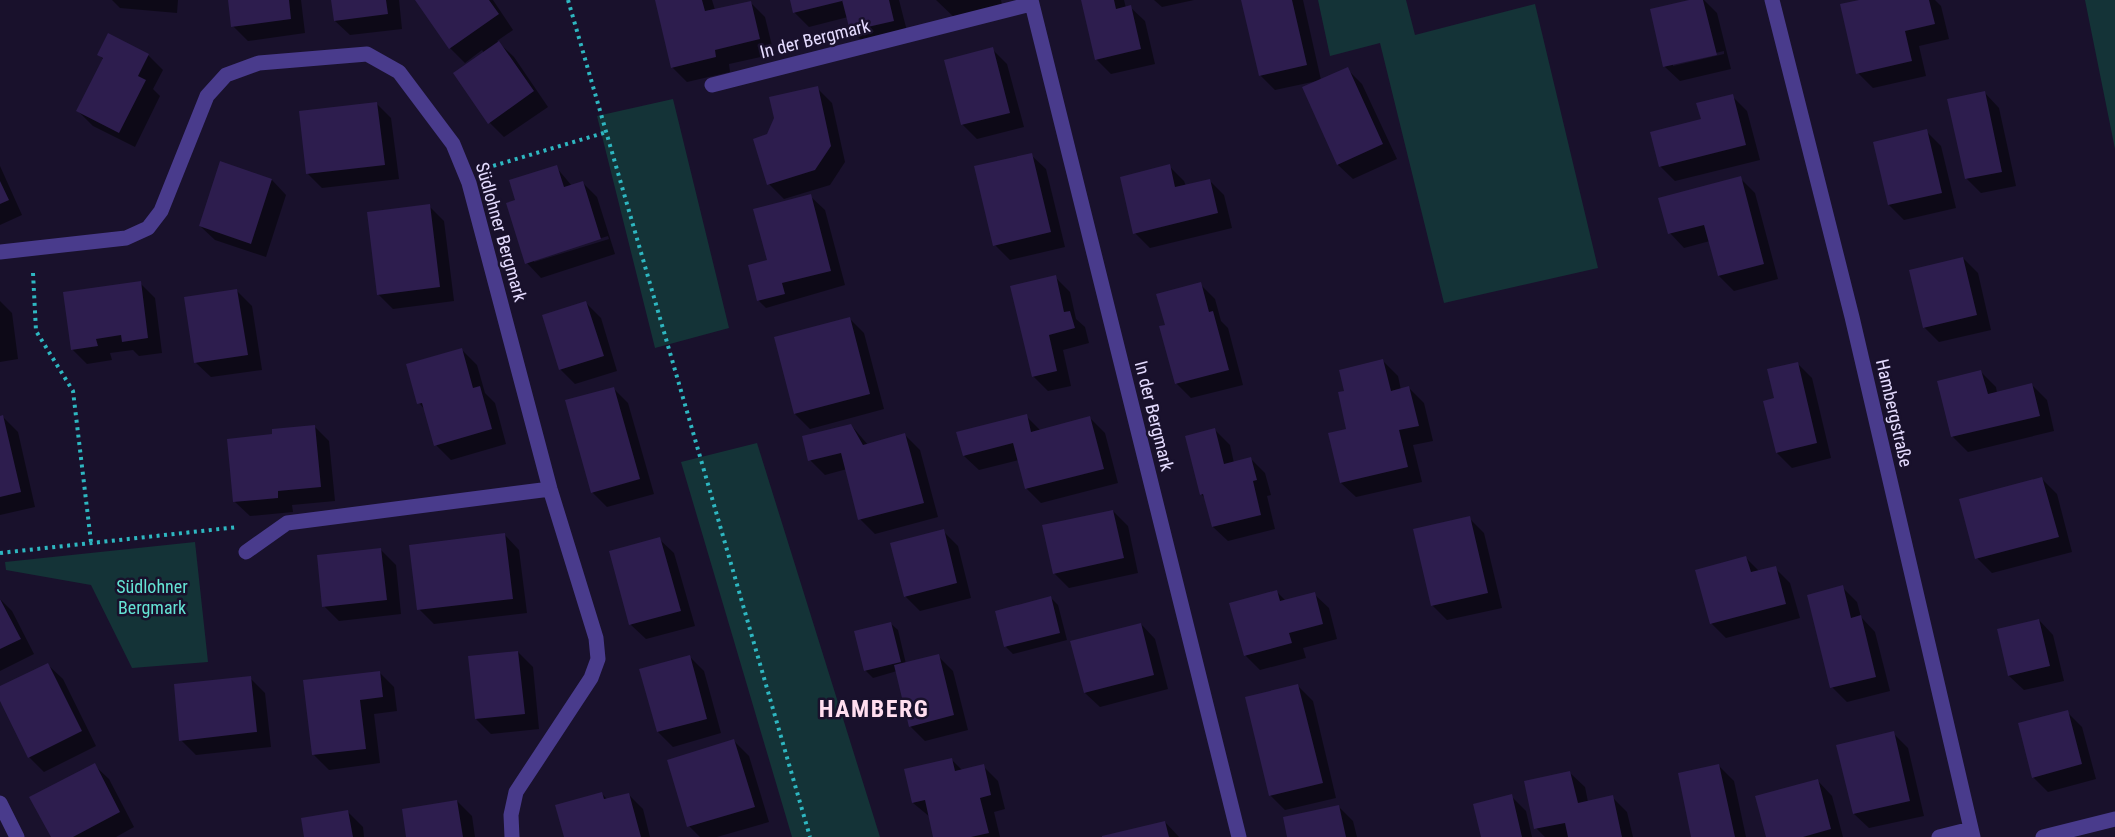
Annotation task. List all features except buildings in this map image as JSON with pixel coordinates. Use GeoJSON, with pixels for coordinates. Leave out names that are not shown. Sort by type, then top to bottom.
{"type":"FeatureCollection","features":[{"type":"Feature","properties":{"kind":"street","name":"Hambergstraße"},"geometry":{"type":"LineString","coordinates":[[1772,0],[1852,317],[1972,833]]}},
{"type":"Feature","properties":{"kind":"street","name":"In der Bergmark"},"geometry":{"type":"LineString","coordinates":[[712,85],[1031,2],[1239,837]]}},
{"type":"Feature","properties":{"kind":"street","name":"Südlohner Bergmark"},"geometry":{"type":"LineString","coordinates":[[0,252],[126,238],[148,228],[161,211],[207,96],[226,75],[259,63],[367,54],[399,72],[453,144],[465,174],[550,489],[596,638],[598,659],[591,678],[516,792],[511,815],[513,837]]}},
{"type":"Feature","properties":{"kind":"street"},"geometry":{"type":"LineString","coordinates":[[246,552],[287,523],[550,489]]}},
{"type":"Feature","properties":{"kind":"street"},"geometry":{"type":"LineString","coordinates":[[0,803],[17,837]]}},
{"type":"Feature","properties":{"kind":"street"},"geometry":{"type":"LineString","coordinates":[[2043,837],[2115,819]]}},
{"type":"Feature","properties":{"kind":"street"},"geometry":{"type":"LineString","coordinates":[[1939,837],[1972,833]]}},
{"type":"Feature","properties":{"kind":"path"},"geometry":{"type":"LineString","coordinates":[[568,0],[810,837]]}},
{"type":"Feature","properties":{"kind":"path"},"geometry":{"type":"LineString","coordinates":[[465,174],[606,132]]}},
{"type":"Feature","properties":{"kind":"path"},"geometry":{"type":"LineString","coordinates":[[31,249],[36,331],[74,391],[91,542]]}},
{"type":"Feature","properties":{"kind":"path"},"geometry":{"type":"LineString","coordinates":[[0,554],[239,527]]}},
{"type":"Feature","properties":{"kind":"green space"},"geometry":{"type":"Polygon","coordinates":[[[1318,0],[1406,0],[1415,35],[1535,4],[1598,268],[1444,303],[1380,43],[1330,56],[1318,0]]]}},
{"type":"Feature","properties":{"kind":"green space"},"geometry":{"type":"Polygon","coordinates":[[[2085,0],[2115,0],[2115,149],[2085,0]]]}},
{"type":"Feature","properties":{"kind":"green space"},"geometry":{"type":"Polygon","coordinates":[[[673,99],[729,328],[655,348],[597,116],[673,99]]]}},
{"type":"Feature","properties":{"kind":"green space"},"geometry":{"type":"Polygon","coordinates":[[[757,443],[880,837],[792,837],[681,462],[757,443]]]}},
{"type":"Feature","properties":{"kind":"green space","name":"Südlohner Bergmark"},"geometry":{"type":"Polygon","coordinates":[[[195,542],[208,662],[132,668],[91,585],[6,570],[5,562],[195,542]]]}},
{"type":"Feature","properties":{"kind":"district","name":"HAMBERG"},"geometry":{"type":"Point","coordinates":[874,709]}}]}
